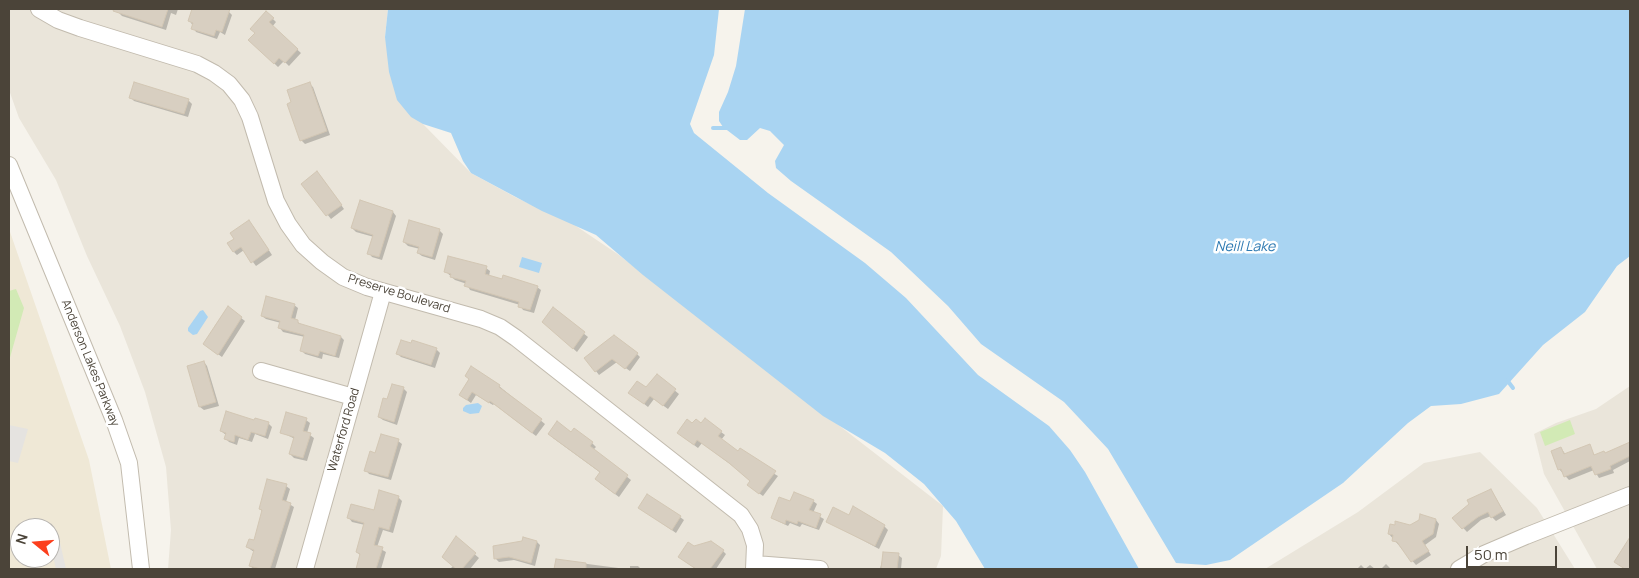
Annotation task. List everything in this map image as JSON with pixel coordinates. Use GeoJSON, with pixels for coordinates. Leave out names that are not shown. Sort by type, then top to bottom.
{"type":"FeatureCollection","features":[{"type":"Feature","properties":{"kind":"street","name":"Preserve Boulevard"},"geometry":{"type":"LineString","coordinates":[[39,9],[58,20],[197,64],[214,73],[229,84],[242,100],[250,117],[276,201],[288,224],[303,245],[343,277],[383,292],[482,319],[500,327],[741,515],[750,529],[755,545],[755,567],[820,569]]}},
{"type":"Feature","properties":{"kind":"street","name":"Anderson Lakes Parkway"},"geometry":{"type":"LineString","coordinates":[[9,164],[130,463],[141,569]]}},
{"type":"Feature","properties":{"kind":"street","name":"Waterford Road"},"geometry":{"type":"LineString","coordinates":[[305,569],[383,292]]}},
{"type":"Feature","properties":{"kind":"street"},"geometry":{"type":"LineString","coordinates":[[260,371],[353,397]]}},
{"type":"Feature","properties":{"kind":"street"},"geometry":{"type":"LineString","coordinates":[[1459,569],[1484,554],[1630,495]]}},
{"type":"Feature","properties":{"kind":"shaded area"},"geometry":{"type":"Polygon","coordinates":[[[9,9],[388,9],[385,37],[423,124],[471,173],[517,198],[573,224],[619,255],[943,506],[941,556],[936,569],[168,569],[171,530],[166,467],[145,392],[120,326],[87,256],[56,180],[19,118],[9,90],[9,9]]]}},
{"type":"Feature","properties":{"kind":"shaded area"},"geometry":{"type":"Polygon","coordinates":[[[9,229],[89,460],[111,569],[9,569],[9,229]]]}},
{"type":"Feature","properties":{"kind":"shaded area"},"geometry":{"type":"Polygon","coordinates":[[[1630,386],[1630,569],[1597,569],[1544,474],[1534,434],[1556,423],[1596,409],[1630,386]]]}},
{"type":"Feature","properties":{"kind":"shaded area"},"geometry":{"type":"Polygon","coordinates":[[[9,425],[28,429],[18,463],[9,461],[9,425]]]}},
{"type":"Feature","properties":{"kind":"shaded area"},"geometry":{"type":"Polygon","coordinates":[[[1480,452],[1537,508],[1575,569],[1265,569],[1358,512],[1424,463],[1480,452]]]}},
{"type":"Feature","properties":{"kind":"shaded area"},"geometry":{"type":"Polygon","coordinates":[[[60,543],[66,569],[56,569],[60,568],[60,543]]]}},
{"type":"Feature","properties":{"kind":"green space"},"geometry":{"type":"Polygon","coordinates":[[[16,289],[24,308],[9,361],[9,291],[16,289]]]}},
{"type":"Feature","properties":{"kind":"green space"},"geometry":{"type":"Polygon","coordinates":[[[1570,420],[1575,434],[1545,446],[1540,432],[1570,420]]]}},
{"type":"Feature","properties":{"kind":"water"},"geometry":{"type":"Polygon","coordinates":[[[388,9],[719,9],[714,55],[690,124],[694,133],[768,193],[865,263],[906,298],[978,375],[1049,426],[1070,450],[1085,472],[1139,569],[985,569],[956,521],[924,484],[885,453],[823,416],[643,275],[596,235],[542,211],[471,173],[463,161],[451,133],[423,124],[411,117],[397,100],[389,72],[385,37],[388,9]]]}},
{"type":"Feature","properties":{"kind":"water","name":"Neill Lake"},"geometry":{"type":"Polygon","coordinates":[[[745,9],[1630,9],[1630,256],[1617,266],[1585,312],[1543,345],[1499,394],[1461,404],[1431,406],[1408,423],[1343,483],[1230,560],[1206,565],[1176,563],[1108,449],[1064,402],[981,344],[948,306],[891,252],[791,181],[776,168],[775,161],[784,145],[770,131],[760,128],[747,140],[740,140],[723,127],[719,121],[719,112],[728,92],[736,66],[745,9]]]}},
{"type":"Feature","properties":{"kind":"water"},"geometry":{"type":"Polygon","coordinates":[[[522,257],[542,263],[539,273],[519,267],[522,257]]]}},
{"type":"Feature","properties":{"kind":"water"},"geometry":{"type":"Polygon","coordinates":[[[203,310],[208,317],[197,334],[193,335],[188,331],[188,328],[200,311],[203,310]]]}},
{"type":"Feature","properties":{"kind":"water"},"geometry":{"type":"Polygon","coordinates":[[[478,403],[482,406],[479,413],[470,414],[463,411],[466,405],[478,403]]]}},
{"type":"Feature","properties":{"kind":"building"},"geometry":{"type":"Polygon","coordinates":[[[114,9],[168,9],[162,27],[113,11],[114,9]]]}},
{"type":"Feature","properties":{"kind":"building"},"geometry":{"type":"Polygon","coordinates":[[[192,9],[230,9],[222,32],[216,30],[214,36],[191,29],[193,23],[188,21],[192,9]]]}},
{"type":"Feature","properties":{"kind":"building"},"geometry":{"type":"Polygon","coordinates":[[[266,11],[274,18],[269,22],[298,49],[285,63],[279,58],[274,64],[248,40],[255,33],[250,29],[266,11]]]}},
{"type":"Feature","properties":{"kind":"building"},"geometry":{"type":"Polygon","coordinates":[[[134,82],[189,99],[184,114],[129,98],[134,82]]]}},
{"type":"Feature","properties":{"kind":"building"},"geometry":{"type":"Polygon","coordinates":[[[310,82],[327,131],[300,141],[287,104],[291,102],[287,90],[310,82]]]}},
{"type":"Feature","properties":{"kind":"building"},"geometry":{"type":"Polygon","coordinates":[[[317,171],[342,205],[326,216],[301,184],[317,171]]]}},
{"type":"Feature","properties":{"kind":"building"},"geometry":{"type":"Polygon","coordinates":[[[360,200],[393,211],[379,257],[367,254],[373,235],[351,228],[360,200]]]}},
{"type":"Feature","properties":{"kind":"building"},"geometry":{"type":"Polygon","coordinates":[[[249,220],[269,250],[251,263],[241,247],[233,252],[227,243],[234,239],[230,233],[249,220]]]}},
{"type":"Feature","properties":{"kind":"building"},"geometry":{"type":"Polygon","coordinates":[[[409,220],[440,229],[432,257],[417,253],[419,247],[403,242],[409,220]]]}},
{"type":"Feature","properties":{"kind":"building"},"geometry":{"type":"Polygon","coordinates":[[[448,256],[487,266],[485,274],[502,279],[503,275],[538,286],[530,310],[518,307],[519,302],[464,286],[466,281],[450,277],[451,274],[444,272],[448,256]]]}},
{"type":"Feature","properties":{"kind":"building"},"geometry":{"type":"Polygon","coordinates":[[[266,296],[295,304],[291,318],[298,320],[298,323],[341,336],[335,356],[320,351],[318,356],[300,351],[304,335],[278,328],[280,321],[261,316],[266,296]]]}},
{"type":"Feature","properties":{"kind":"building"},"geometry":{"type":"Polygon","coordinates":[[[228,306],[242,317],[218,355],[203,344],[228,306]]]}},
{"type":"Feature","properties":{"kind":"building"},"geometry":{"type":"Polygon","coordinates":[[[553,307],[585,332],[573,349],[542,322],[553,307]]]}},
{"type":"Feature","properties":{"kind":"building"},"geometry":{"type":"Polygon","coordinates":[[[614,335],[638,353],[625,369],[612,359],[595,372],[584,358],[614,335]]]}},
{"type":"Feature","properties":{"kind":"building"},"geometry":{"type":"Polygon","coordinates":[[[401,340],[411,343],[412,340],[437,348],[431,365],[396,354],[401,340]]]}},
{"type":"Feature","properties":{"kind":"building"},"geometry":{"type":"Polygon","coordinates":[[[204,361],[216,402],[199,407],[187,366],[204,361]]]}},
{"type":"Feature","properties":{"kind":"building"},"geometry":{"type":"Polygon","coordinates":[[[471,366],[500,385],[499,387],[542,419],[532,433],[490,401],[489,403],[472,392],[467,400],[459,395],[469,379],[465,376],[471,366]]]}},
{"type":"Feature","properties":{"kind":"building"},"geometry":{"type":"Polygon","coordinates":[[[657,374],[676,389],[663,406],[650,396],[644,404],[628,393],[637,381],[646,387],[657,374]]]}},
{"type":"Feature","properties":{"kind":"building"},"geometry":{"type":"Polygon","coordinates":[[[392,384],[404,387],[394,422],[378,417],[383,398],[387,399],[392,384]]]}},
{"type":"Feature","properties":{"kind":"building"},"geometry":{"type":"Polygon","coordinates":[[[226,411],[254,420],[255,418],[269,422],[265,436],[251,432],[248,440],[235,435],[234,442],[224,439],[226,433],[220,431],[226,411]]]}},
{"type":"Feature","properties":{"kind":"building"},"geometry":{"type":"Polygon","coordinates":[[[286,412],[307,418],[303,431],[311,433],[303,458],[289,454],[294,437],[280,433],[286,412]]]}},
{"type":"Feature","properties":{"kind":"building"},"geometry":{"type":"Polygon","coordinates":[[[705,418],[722,431],[718,436],[738,451],[740,448],[776,471],[759,494],[747,485],[750,481],[729,463],[697,440],[694,445],[677,433],[687,419],[692,423],[696,419],[701,423],[705,418]]]}},
{"type":"Feature","properties":{"kind":"building"},"geometry":{"type":"Polygon","coordinates":[[[557,421],[571,432],[574,428],[593,442],[590,446],[628,475],[615,494],[595,479],[600,472],[548,434],[557,421]]]}},
{"type":"Feature","properties":{"kind":"building"},"geometry":{"type":"Polygon","coordinates":[[[381,434],[399,439],[388,477],[364,471],[370,451],[375,453],[381,434]]]}},
{"type":"Feature","properties":{"kind":"building"},"geometry":{"type":"Polygon","coordinates":[[[1630,442],[1630,456],[1610,466],[1611,469],[1595,475],[1591,466],[1564,477],[1561,469],[1558,470],[1551,451],[1561,447],[1564,454],[1590,444],[1594,455],[1604,451],[1605,453],[1630,442]]]}},
{"type":"Feature","properties":{"kind":"building"},"geometry":{"type":"Polygon","coordinates":[[[267,479],[287,484],[282,500],[291,503],[270,569],[261,569],[249,566],[254,550],[246,547],[249,539],[254,540],[262,510],[259,509],[267,479]]]}},
{"type":"Feature","properties":{"kind":"building"},"geometry":{"type":"Polygon","coordinates":[[[1491,489],[1503,511],[1491,518],[1488,512],[1462,529],[1452,518],[1469,504],[1467,500],[1491,489]]]}},
{"type":"Feature","properties":{"kind":"building"},"geometry":{"type":"Polygon","coordinates":[[[379,490],[399,496],[389,530],[379,527],[374,545],[383,547],[376,569],[356,569],[360,554],[356,552],[364,523],[347,518],[351,504],[374,510],[379,490]]]}},
{"type":"Feature","properties":{"kind":"building"},"geometry":{"type":"Polygon","coordinates":[[[794,492],[814,500],[809,510],[821,514],[816,528],[798,521],[797,524],[786,520],[785,524],[771,518],[779,497],[790,501],[794,492]]]}},
{"type":"Feature","properties":{"kind":"building"},"geometry":{"type":"Polygon","coordinates":[[[647,494],[681,516],[672,530],[638,508],[647,494]]]}},
{"type":"Feature","properties":{"kind":"building"},"geometry":{"type":"Polygon","coordinates":[[[853,506],[885,525],[875,546],[826,522],[833,507],[849,515],[853,506]]]}},
{"type":"Feature","properties":{"kind":"building"},"geometry":{"type":"Polygon","coordinates":[[[1420,514],[1436,519],[1433,534],[1422,541],[1429,551],[1411,562],[1397,542],[1392,541],[1393,535],[1388,534],[1390,524],[1395,525],[1395,521],[1410,525],[1419,520],[1420,514]]]}},
{"type":"Feature","properties":{"kind":"building"},"geometry":{"type":"Polygon","coordinates":[[[456,536],[476,553],[462,569],[456,569],[442,557],[456,536]]]}},
{"type":"Feature","properties":{"kind":"building"},"geometry":{"type":"Polygon","coordinates":[[[523,537],[537,541],[531,563],[509,557],[494,559],[493,546],[522,541],[523,537]]]}},
{"type":"Feature","properties":{"kind":"building"},"geometry":{"type":"Polygon","coordinates":[[[1630,537],[1630,569],[1625,569],[1614,562],[1630,537]]]}},
{"type":"Feature","properties":{"kind":"building"},"geometry":{"type":"Polygon","coordinates":[[[711,541],[724,550],[710,569],[696,569],[678,557],[688,542],[694,546],[711,541]]]}},
{"type":"Feature","properties":{"kind":"building"},"geometry":{"type":"Polygon","coordinates":[[[883,552],[899,553],[897,569],[881,569],[883,552]]]}},
{"type":"Feature","properties":{"kind":"building"},"geometry":{"type":"Polygon","coordinates":[[[556,559],[586,563],[586,569],[554,569],[556,559]]]}},
{"type":"Feature","properties":{"kind":"waterway"},"geometry":{"type":"LineString","coordinates":[[713,128],[728,128]]}},
{"type":"Feature","properties":{"kind":"waterway"},"geometry":{"type":"LineString","coordinates":[[1507,380],[1513,388]]}}]}
